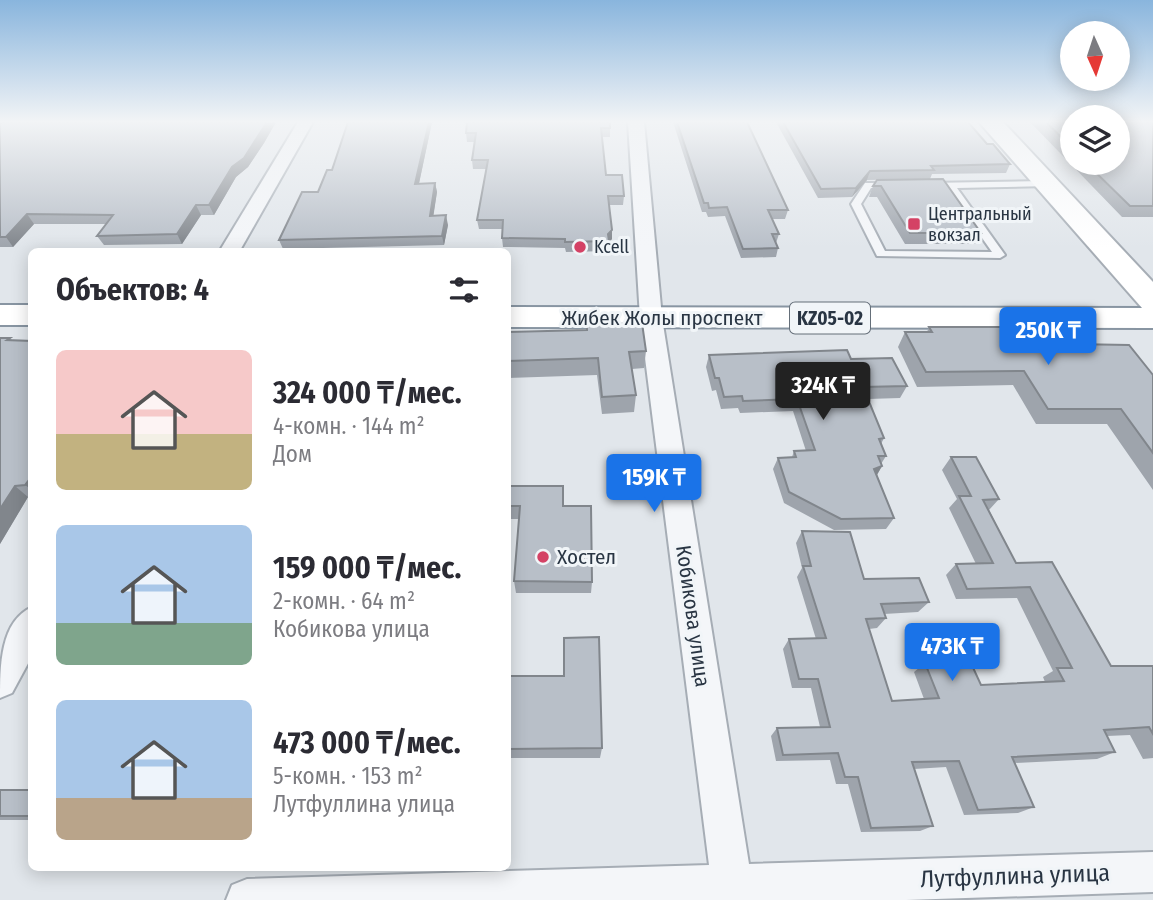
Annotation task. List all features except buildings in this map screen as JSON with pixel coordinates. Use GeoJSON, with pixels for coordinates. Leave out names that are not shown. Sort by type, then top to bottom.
{"type":"FeatureCollection","features":[{"type":"Feature","properties":{"kind":"main road"},"geometry":{"type":"LineString","coordinates":[[1028,164],[1151,302]]}},
{"type":"Feature","properties":{"kind":"main road"},"geometry":{"type":"LineString","coordinates":[[0,290],[28,291]]}},
{"type":"Feature","properties":{"kind":"main road","name":"Жибек Жолы проспект"},"geometry":{"type":"LineString","coordinates":[[511,293],[650,306]]}},
{"type":"Feature","properties":{"kind":"main road","name":"Жибек Жолы проспект"},"geometry":{"type":"LineString","coordinates":[[511,317],[650,306],[1151,302]]}},
{"type":"Feature","properties":{"kind":"main road"},"geometry":{"type":"LineString","coordinates":[[0,315],[28,315]]}},
{"type":"Feature","properties":{"kind":"street"},"geometry":{"type":"LineString","coordinates":[[231,248],[281,164]]}},
{"type":"Feature","properties":{"kind":"street","name":"Кобикова улица"},"geometry":{"type":"LineString","coordinates":[[639,164],[650,306],[733,893]]}},
{"type":"Feature","properties":{"kind":"street"},"geometry":{"type":"LineString","coordinates":[[0,681],[28,629]]}},
{"type":"Feature","properties":{"kind":"street","name":"Лутфуллина улица"},"geometry":{"type":"LineString","coordinates":[[247,900],[733,893],[1153,872]]}},
{"type":"Feature","properties":{"kind":"lane"},"geometry":{"type":"LineString","coordinates":[[923,185],[1046,184]]}},
{"type":"Feature","properties":{"kind":"lane"},"geometry":{"type":"LineString","coordinates":[[909,185],[868,185],[856,204],[881,254],[1000,255],[950,185]]}},
{"type":"Feature","properties":{"kind":"place","name":"Центральный вокзал"},"geometry":{"type":"Point","coordinates":[914,224]}},
{"type":"Feature","properties":{"kind":"place","name":"Kcell"},"geometry":{"type":"Point","coordinates":[580,247]}},
{"type":"Feature","properties":{"kind":"place","name":"Хостел"},"geometry":{"type":"Point","coordinates":[543,557]}}]}
